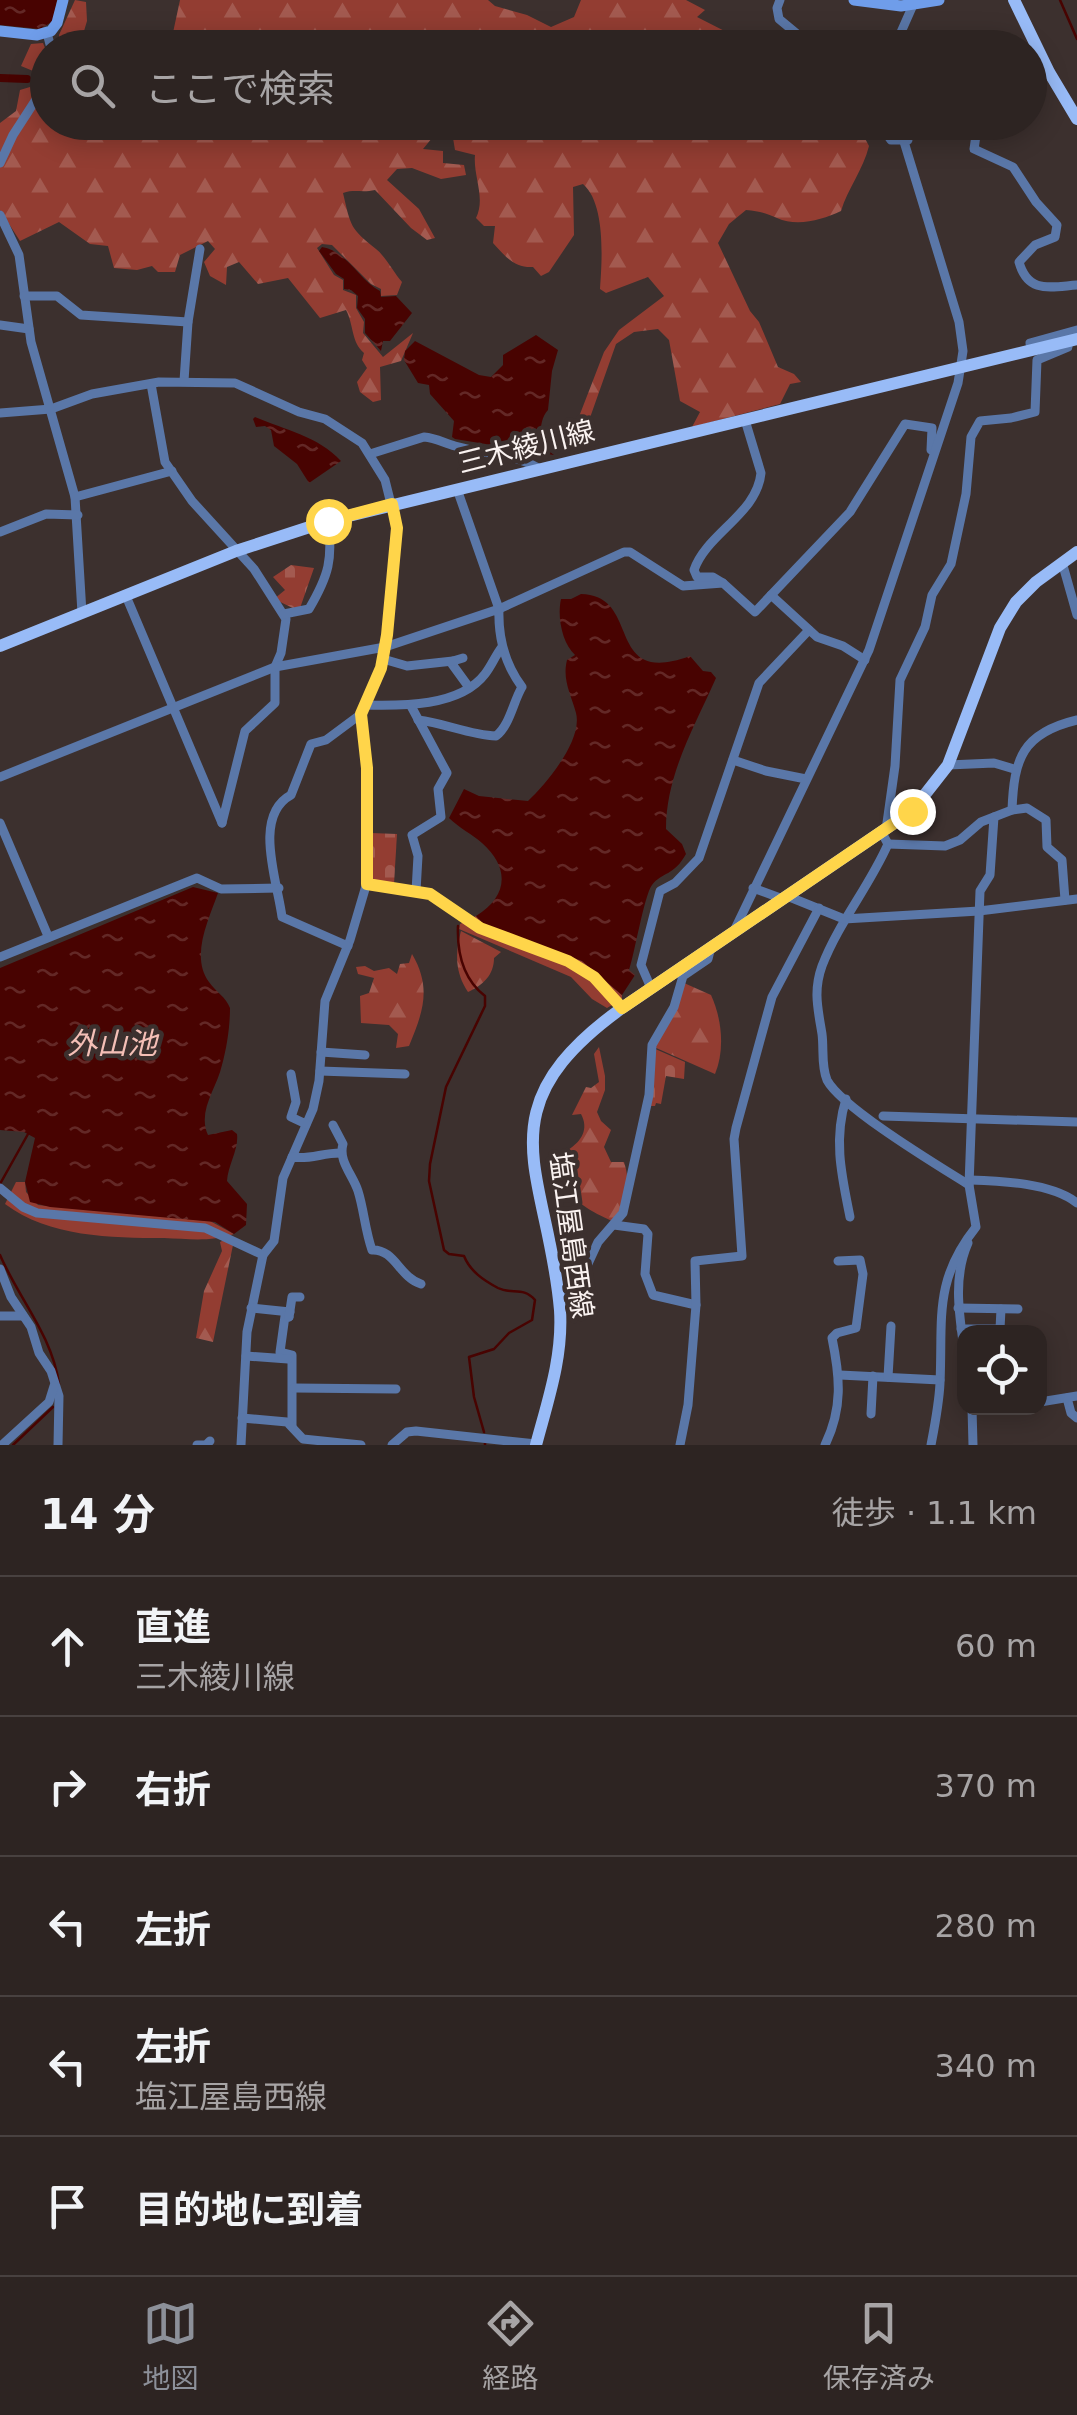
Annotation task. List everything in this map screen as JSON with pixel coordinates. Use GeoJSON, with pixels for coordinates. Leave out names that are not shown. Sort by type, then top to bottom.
{"type":"FeatureCollection","features":[{"type":"Feature","properties":{"kind":"main road"},"geometry":{"type":"LineString","coordinates":[[1014,0],[1029,30]]}},
{"type":"Feature","properties":{"kind":"main road"},"geometry":{"type":"LineString","coordinates":[[1047,68],[1077,119]]}},
{"type":"Feature","properties":{"kind":"main road","name":"三木綾川線"},"geometry":{"type":"LineString","coordinates":[[0,646],[236,551],[328,521],[1074,337]]}},
{"type":"Feature","properties":{"kind":"main road","name":"塩江屋島西線"},"geometry":{"type":"LineString","coordinates":[[536,1445],[557,1370],[561,1338],[559,1303],[531,1153],[534,1122],[558,1065],[576,1043],[622,1008],[785,897],[885,836],[912,811],[948,765],[1000,628],[1016,602],[1077,552]]}},
{"type":"Feature","properties":{"kind":"street"},"geometry":{"type":"LineString","coordinates":[[50,30],[58,23],[63,0]]}},
{"type":"Feature","properties":{"kind":"street"},"geometry":{"type":"LineString","coordinates":[[780,0],[780,19],[793,30]]}},
{"type":"Feature","properties":{"kind":"street"},"geometry":{"type":"LineString","coordinates":[[854,0],[913,5],[939,0]]}},
{"type":"Feature","properties":{"kind":"street"},"geometry":{"type":"LineString","coordinates":[[902,30],[913,5]]}},
{"type":"Feature","properties":{"kind":"street"},"geometry":{"type":"LineString","coordinates":[[0,31],[30,32]]}},
{"type":"Feature","properties":{"kind":"street"},"geometry":{"type":"LineString","coordinates":[[0,164],[30,109]]}},
{"type":"Feature","properties":{"kind":"street"},"geometry":{"type":"LineString","coordinates":[[891,140],[908,140]]}},
{"type":"Feature","properties":{"kind":"street"},"geometry":{"type":"LineString","coordinates":[[975,140],[974,149],[1013,167],[1056,225],[1054,237],[1035,246],[1019,262],[1027,280],[1043,288],[1077,286]]}},
{"type":"Feature","properties":{"kind":"street"},"geometry":{"type":"LineString","coordinates":[[734,932],[865,660],[961,367],[959,322],[904,141]]}},
{"type":"Feature","properties":{"kind":"street"},"geometry":{"type":"LineString","coordinates":[[0,215],[19,255],[29,329],[75,497],[82,613]]}},
{"type":"Feature","properties":{"kind":"street"},"geometry":{"type":"LineString","coordinates":[[184,381],[188,322],[200,250]]}},
{"type":"Feature","properties":{"kind":"street"},"geometry":{"type":"LineString","coordinates":[[24,296],[56,296],[81,315],[188,322]]}},
{"type":"Feature","properties":{"kind":"street"},"geometry":{"type":"LineString","coordinates":[[0,325],[29,329]]}},
{"type":"Feature","properties":{"kind":"street"},"geometry":{"type":"LineString","coordinates":[[1074,337],[1068,348],[1037,360],[1035,412],[980,420],[970,437],[966,494],[952,564],[932,595],[925,626],[900,680],[895,766],[876,870],[844,918],[822,965],[815,993],[824,1071],[828,1082],[846,1100],[915,1152],[970,1182],[1048,1188],[1077,1203]]}},
{"type":"Feature","properties":{"kind":"street"},"geometry":{"type":"LineString","coordinates":[[0,413],[51,409],[92,394],[151,384],[235,383],[324,419],[362,444],[384,480],[392,504],[397,528],[396,553],[385,647],[363,709],[367,884],[326,1001],[313,1109],[282,1178],[274,1241],[262,1255],[246,1356],[241,1445]]}},
{"type":"Feature","properties":{"kind":"street"},"geometry":{"type":"LineString","coordinates":[[126,596],[222,822],[244,730],[274,703],[275,668],[286,628],[284,614],[254,569],[192,501],[162,456],[151,384]]}},
{"type":"Feature","properties":{"kind":"street"},"geometry":{"type":"LineString","coordinates":[[745,420],[760,482],[740,515],[708,546],[694,570],[697,576],[713,577],[755,612],[850,512],[905,424],[932,428],[932,461]]}},
{"type":"Feature","properties":{"kind":"street"},"geometry":{"type":"LineString","coordinates":[[370,454],[424,437],[452,446],[519,457],[540,469]]}},
{"type":"Feature","properties":{"kind":"street"},"geometry":{"type":"LineString","coordinates":[[75,497],[172,471]]}},
{"type":"Feature","properties":{"kind":"street"},"geometry":{"type":"LineString","coordinates":[[418,720],[456,726],[478,735],[500,734],[522,688],[510,672],[502,647],[499,608],[458,489]]}},
{"type":"Feature","properties":{"kind":"street"},"geometry":{"type":"LineString","coordinates":[[0,532],[46,514],[78,516]]}},
{"type":"Feature","properties":{"kind":"street"},"geometry":{"type":"LineString","coordinates":[[284,614],[310,609],[328,572],[332,556],[328,521]]}},
{"type":"Feature","properties":{"kind":"street"},"geometry":{"type":"LineString","coordinates":[[0,777],[275,668],[385,647],[499,608],[624,552],[683,586],[723,584]]}},
{"type":"Feature","properties":{"kind":"street"},"geometry":{"type":"LineString","coordinates":[[1062,562],[1077,616]]}},
{"type":"Feature","properties":{"kind":"street"},"geometry":{"type":"LineString","coordinates":[[771,595],[817,637],[844,646],[865,660]]}},
{"type":"Feature","properties":{"kind":"street"},"geometry":{"type":"LineString","coordinates":[[651,988],[641,965],[654,905],[663,888],[675,883],[699,858],[759,683],[810,630]]}},
{"type":"Feature","properties":{"kind":"street"},"geometry":{"type":"LineString","coordinates":[[348,946],[282,917],[279,888],[270,863],[275,812],[291,795],[310,744],[326,740],[363,709],[411,706],[446,698],[484,676],[502,647]]}},
{"type":"Feature","properties":{"kind":"street"},"geometry":{"type":"LineString","coordinates":[[382,659],[407,666],[458,660],[454,668],[468,686]]}},
{"type":"Feature","properties":{"kind":"street"},"geometry":{"type":"LineString","coordinates":[[411,706],[446,774],[438,788],[441,817],[412,835],[418,865],[416,891]]}},
{"type":"Feature","properties":{"kind":"street"},"geometry":{"type":"LineString","coordinates":[[1012,810],[1017,760],[1037,738],[1058,724],[1077,720]]}},
{"type":"Feature","properties":{"kind":"street"},"geometry":{"type":"LineString","coordinates":[[734,760],[806,780]]}},
{"type":"Feature","properties":{"kind":"street"},"geometry":{"type":"LineString","coordinates":[[948,765],[994,763],[1014,769]]}},
{"type":"Feature","properties":{"kind":"street"},"geometry":{"type":"LineString","coordinates":[[885,836],[945,846],[960,840],[981,822],[1028,808],[1040,815],[1048,827],[1047,848],[1060,856],[1077,855]]}},
{"type":"Feature","properties":{"kind":"street"},"geometry":{"type":"LineString","coordinates":[[961,1325],[958,1308],[962,1258],[976,1227],[970,1182],[980,891],[990,874],[994,817]]}},
{"type":"Feature","properties":{"kind":"street"},"geometry":{"type":"LineString","coordinates":[[0,823],[48,936]]}},
{"type":"Feature","properties":{"kind":"street"},"geometry":{"type":"LineString","coordinates":[[1060,856],[1065,900]]}},
{"type":"Feature","properties":{"kind":"street"},"geometry":{"type":"LineString","coordinates":[[0,957],[197,878],[221,889],[279,888]]}},
{"type":"Feature","properties":{"kind":"street"},"geometry":{"type":"LineString","coordinates":[[367,884],[416,891],[445,902],[480,928],[586,970],[622,1008]]}},
{"type":"Feature","properties":{"kind":"street"},"geometry":{"type":"LineString","coordinates":[[753,888],[844,918],[980,911],[1077,899]]}},
{"type":"Feature","properties":{"kind":"street"},"geometry":{"type":"LineString","coordinates":[[680,1445],[688,1406],[696,1262],[699,1258],[742,1256],[736,1128],[772,997],[818,908]]}},
{"type":"Feature","properties":{"kind":"street"},"geometry":{"type":"LineString","coordinates":[[559,1303],[580,1280],[598,1242],[628,1201],[631,1164],[649,1095],[652,1045],[674,1007],[683,976],[708,960],[711,947]]}},
{"type":"Feature","properties":{"kind":"street"},"geometry":{"type":"LineString","coordinates":[[321,1052],[365,1055]]}},
{"type":"Feature","properties":{"kind":"street"},"geometry":{"type":"LineString","coordinates":[[320,1071],[405,1074]]}},
{"type":"Feature","properties":{"kind":"street"},"geometry":{"type":"LineString","coordinates":[[292,1074],[296,1102],[291,1117],[306,1124]]}},
{"type":"Feature","properties":{"kind":"street"},"geometry":{"type":"LineString","coordinates":[[846,1100],[838,1156],[850,1217]]}},
{"type":"Feature","properties":{"kind":"street"},"geometry":{"type":"LineString","coordinates":[[883,1116],[1077,1122]]}},
{"type":"Feature","properties":{"kind":"street"},"geometry":{"type":"LineString","coordinates":[[333,1125],[343,1144],[340,1153],[359,1194],[362,1224],[372,1250],[392,1256],[406,1277],[421,1284]]}},
{"type":"Feature","properties":{"kind":"street"},"geometry":{"type":"LineString","coordinates":[[292,1157],[307,1160],[320,1153],[340,1153]]}},
{"type":"Feature","properties":{"kind":"street"},"geometry":{"type":"LineString","coordinates":[[0,1188],[37,1213],[205,1228],[262,1255]]}},
{"type":"Feature","properties":{"kind":"street"},"geometry":{"type":"LineString","coordinates":[[614,1225],[644,1229],[648,1234],[644,1274],[653,1295],[696,1305]]}},
{"type":"Feature","properties":{"kind":"street"},"geometry":{"type":"LineString","coordinates":[[932,1445],[940,1380],[939,1326],[944,1288],[958,1251],[976,1227]]}},
{"type":"Feature","properties":{"kind":"street"},"geometry":{"type":"LineString","coordinates":[[825,1445],[837,1418],[840,1375],[832,1338],[856,1328],[862,1274],[860,1260],[838,1262]]}},
{"type":"Feature","properties":{"kind":"street"},"geometry":{"type":"LineString","coordinates":[[0,1269],[31,1327],[39,1354],[52,1371],[59,1396],[58,1445]]}},
{"type":"Feature","properties":{"kind":"street"},"geometry":{"type":"LineString","coordinates":[[292,1426],[292,1355],[280,1352],[292,1297],[300,1297]]}},
{"type":"Feature","properties":{"kind":"street"},"geometry":{"type":"LineString","coordinates":[[252,1308],[289,1316]]}},
{"type":"Feature","properties":{"kind":"street"},"geometry":{"type":"LineString","coordinates":[[958,1308],[1018,1308]]}},
{"type":"Feature","properties":{"kind":"street"},"geometry":{"type":"LineString","coordinates":[[1000,1325],[1001,1308]]}},
{"type":"Feature","properties":{"kind":"street"},"geometry":{"type":"LineString","coordinates":[[0,1316],[23,1316]]}},
{"type":"Feature","properties":{"kind":"street"},"geometry":{"type":"LineString","coordinates":[[888,1377],[891,1326]]}},
{"type":"Feature","properties":{"kind":"street"},"geometry":{"type":"LineString","coordinates":[[246,1356],[292,1360]]}},
{"type":"Feature","properties":{"kind":"street"},"geometry":{"type":"LineString","coordinates":[[840,1375],[940,1380]]}},
{"type":"Feature","properties":{"kind":"street"},"geometry":{"type":"LineString","coordinates":[[871,1414],[873,1376]]}},
{"type":"Feature","properties":{"kind":"street"},"geometry":{"type":"LineString","coordinates":[[1,1445],[49,1402],[54,1386]]}},
{"type":"Feature","properties":{"kind":"street"},"geometry":{"type":"LineString","coordinates":[[294,1388],[396,1389]]}},
{"type":"Feature","properties":{"kind":"street"},"geometry":{"type":"LineString","coordinates":[[1047,1401],[1072,1397],[1070,1413],[1077,1418]]}},
{"type":"Feature","properties":{"kind":"street"},"geometry":{"type":"LineString","coordinates":[[972,1415],[974,1445]]}},
{"type":"Feature","properties":{"kind":"street"},"geometry":{"type":"LineString","coordinates":[[242,1418],[281,1420],[303,1439],[313,1442],[361,1445]]}},
{"type":"Feature","properties":{"kind":"street"},"geometry":{"type":"LineString","coordinates":[[392,1445],[416,1430],[536,1445]]}},
{"type":"Feature","properties":{"kind":"street"},"geometry":{"type":"LineString","coordinates":[[446,1433],[454,1445]]}},
{"type":"Feature","properties":{"kind":"street"},"geometry":{"type":"LineString","coordinates":[[196,1445],[206,1445],[210,1440]]}},
{"type":"Feature","properties":{"kind":"green space"},"geometry":{"type":"Polygon","coordinates":[[[75,0],[86,2],[84,30],[61,30],[75,0]]]}},
{"type":"Feature","properties":{"kind":"green space"},"geometry":{"type":"Polygon","coordinates":[[[180,0],[488,0],[551,27],[574,17],[581,0],[686,0],[705,10],[697,17],[723,30],[174,30],[180,0]]]}},
{"type":"Feature","properties":{"kind":"green space"},"geometry":{"type":"Polygon","coordinates":[[[30,46],[30,70],[21,66],[30,46]]]}},
{"type":"Feature","properties":{"kind":"green space"},"geometry":{"type":"Polygon","coordinates":[[[30,87],[30,140],[430,140],[423,149],[443,151],[443,163],[464,165],[466,175],[441,179],[412,168],[397,169],[387,180],[419,209],[435,238],[427,240],[375,190],[343,193],[353,226],[402,282],[397,295],[381,296],[381,289],[332,245],[317,248],[334,275],[343,280],[343,290],[356,295],[363,333],[383,357],[413,333],[401,361],[380,367],[381,400],[373,402],[360,392],[357,382],[367,368],[346,310],[320,318],[288,278],[258,284],[239,262],[227,267],[226,285],[210,276],[204,262],[215,249],[208,241],[180,255],[175,272],[158,272],[152,266],[137,270],[114,268],[108,246],[90,244],[59,222],[20,241],[0,210],[0,123],[16,111],[20,90],[30,87]]]}},
{"type":"Feature","properties":{"kind":"green space"},"geometry":{"type":"Polygon","coordinates":[[[453,140],[866,140],[869,146],[841,211],[801,222],[746,210],[729,224],[718,243],[778,367],[801,382],[790,384],[780,404],[692,427],[700,412],[680,401],[669,340],[658,329],[634,332],[616,344],[586,429],[575,427],[604,352],[619,330],[664,296],[648,277],[606,293],[600,289],[599,219],[596,205],[583,184],[573,187],[574,235],[549,272],[541,276],[533,267],[520,266],[506,257],[493,243],[495,226],[484,226],[476,218],[480,203],[475,155],[455,150],[453,140]]]}},
{"type":"Feature","properties":{"kind":"green space"},"geometry":{"type":"Polygon","coordinates":[[[291,565],[314,568],[299,611],[274,599],[285,590],[273,577],[291,565]]]}},
{"type":"Feature","properties":{"kind":"green space"},"geometry":{"type":"Polygon","coordinates":[[[371,833],[397,834],[394,884],[371,879],[371,833]]]}},
{"type":"Feature","properties":{"kind":"green space"},"geometry":{"type":"Polygon","coordinates":[[[476,916],[484,924],[582,961],[622,999],[607,1008],[571,977],[459,929],[460,924],[476,916]]]}},
{"type":"Feature","properties":{"kind":"green space"},"geometry":{"type":"Polygon","coordinates":[[[461,931],[501,952],[494,958],[487,979],[468,992],[457,963],[461,931]]]}},
{"type":"Feature","properties":{"kind":"green space"},"geometry":{"type":"Polygon","coordinates":[[[412,954],[422,978],[423,1000],[409,1046],[396,1048],[398,1034],[389,1025],[361,1023],[360,996],[369,993],[374,978],[358,974],[356,967],[374,971],[389,968],[397,974],[400,964],[409,963],[412,954]]]}},
{"type":"Feature","properties":{"kind":"green space"},"geometry":{"type":"Polygon","coordinates":[[[684,983],[711,995],[715,1004],[721,1045],[715,1074],[654,1047],[684,983]]]}},
{"type":"Feature","properties":{"kind":"green space"},"geometry":{"type":"Polygon","coordinates":[[[599,1047],[605,1090],[597,1112],[611,1130],[604,1147],[611,1162],[624,1162],[627,1178],[624,1200],[612,1221],[587,1208],[575,1196],[568,1150],[584,1130],[581,1114],[572,1115],[586,1087],[599,1082],[594,1054],[599,1047]]]}},
{"type":"Feature","properties":{"kind":"green space"},"geometry":{"type":"Polygon","coordinates":[[[653,1048],[685,1062],[684,1079],[666,1076],[661,1104],[649,1106],[653,1048]]]}},
{"type":"Feature","properties":{"kind":"green space"},"geometry":{"type":"Polygon","coordinates":[[[16,1182],[25,1182],[26,1192],[38,1205],[210,1221],[234,1234],[191,1239],[102,1236],[61,1229],[22,1215],[5,1204],[16,1182]]]}},
{"type":"Feature","properties":{"kind":"green space"},"geometry":{"type":"Polygon","coordinates":[[[226,1239],[233,1245],[213,1342],[196,1338],[204,1291],[222,1251],[220,1242],[226,1239]]]}},
{"type":"Feature","properties":{"kind":"water"},"geometry":{"type":"Polygon","coordinates":[[[0,0],[57,0],[53,21],[40,29],[0,25],[0,0]]]}},
{"type":"Feature","properties":{"kind":"water"},"geometry":{"type":"Polygon","coordinates":[[[322,247],[339,254],[380,291],[381,297],[396,296],[412,313],[390,341],[383,341],[381,351],[365,333],[365,319],[357,308],[358,296],[344,289],[344,279],[319,251],[322,247]]]}},
{"type":"Feature","properties":{"kind":"water"},"geometry":{"type":"Polygon","coordinates":[[[536,335],[558,350],[541,431],[541,445],[554,455],[455,439],[454,421],[430,394],[429,385],[418,383],[404,360],[405,351],[415,341],[479,375],[491,377],[503,365],[503,355],[536,335]]]}},
{"type":"Feature","properties":{"kind":"water"},"geometry":{"type":"Polygon","coordinates":[[[255,417],[312,440],[341,461],[309,483],[297,464],[274,446],[271,430],[256,427],[255,417]]]}},
{"type":"Feature","properties":{"kind":"water"},"geometry":{"type":"Polygon","coordinates":[[[581,594],[600,598],[612,609],[634,651],[645,660],[663,663],[690,656],[703,671],[716,678],[683,751],[667,809],[666,829],[682,844],[686,854],[649,891],[629,970],[635,975],[622,995],[582,961],[483,924],[476,916],[499,891],[502,882],[498,863],[482,843],[449,818],[464,789],[479,796],[528,801],[569,748],[577,724],[566,674],[567,660],[575,655],[564,637],[560,606],[561,599],[581,594]]]}},
{"type":"Feature","properties":{"kind":"water","name":"外山池"},"geometry":{"type":"Polygon","coordinates":[[[193,887],[218,893],[203,938],[201,961],[209,982],[230,1008],[225,1051],[206,1108],[205,1126],[208,1135],[232,1130],[237,1134],[227,1181],[247,1204],[246,1225],[234,1234],[215,1222],[30,1202],[25,1182],[35,1138],[24,1132],[0,1130],[0,968],[193,887]]]}},
{"type":"Feature","properties":{"kind":"waterway"},"geometry":{"type":"LineString","coordinates":[[1060,0],[1077,39]]}},
{"type":"Feature","properties":{"kind":"waterway"},"geometry":{"type":"LineString","coordinates":[[0,78],[27,79]]}},
{"type":"Feature","properties":{"kind":"waterway"},"geometry":{"type":"LineString","coordinates":[[458,926],[463,965],[471,982],[485,996],[485,1006],[446,1087],[429,1181],[444,1250],[464,1256],[478,1275],[498,1288],[526,1293],[535,1300],[532,1320],[509,1333],[494,1349],[469,1357],[484,1432]]}},
{"type":"Feature","properties":{"kind":"waterway"},"geometry":{"type":"LineString","coordinates":[[0,1184],[28,1134]]}},
{"type":"Feature","properties":{"kind":"waterway"},"geometry":{"type":"LineString","coordinates":[[0,1255],[50,1349],[59,1384]]}},
{"type":"Feature","properties":{"kind":"waterway"},"geometry":{"type":"LineString","coordinates":[[13,1445],[53,1407]]}},
{"type":"Feature","properties":{"kind":"route"},"geometry":{"type":"LineString","coordinates":[[328,521],[392,504],[397,528],[381,668],[361,714],[367,768],[367,884],[430,894],[480,928],[568,961],[586,970],[622,1008],[912,811]]}}]}
